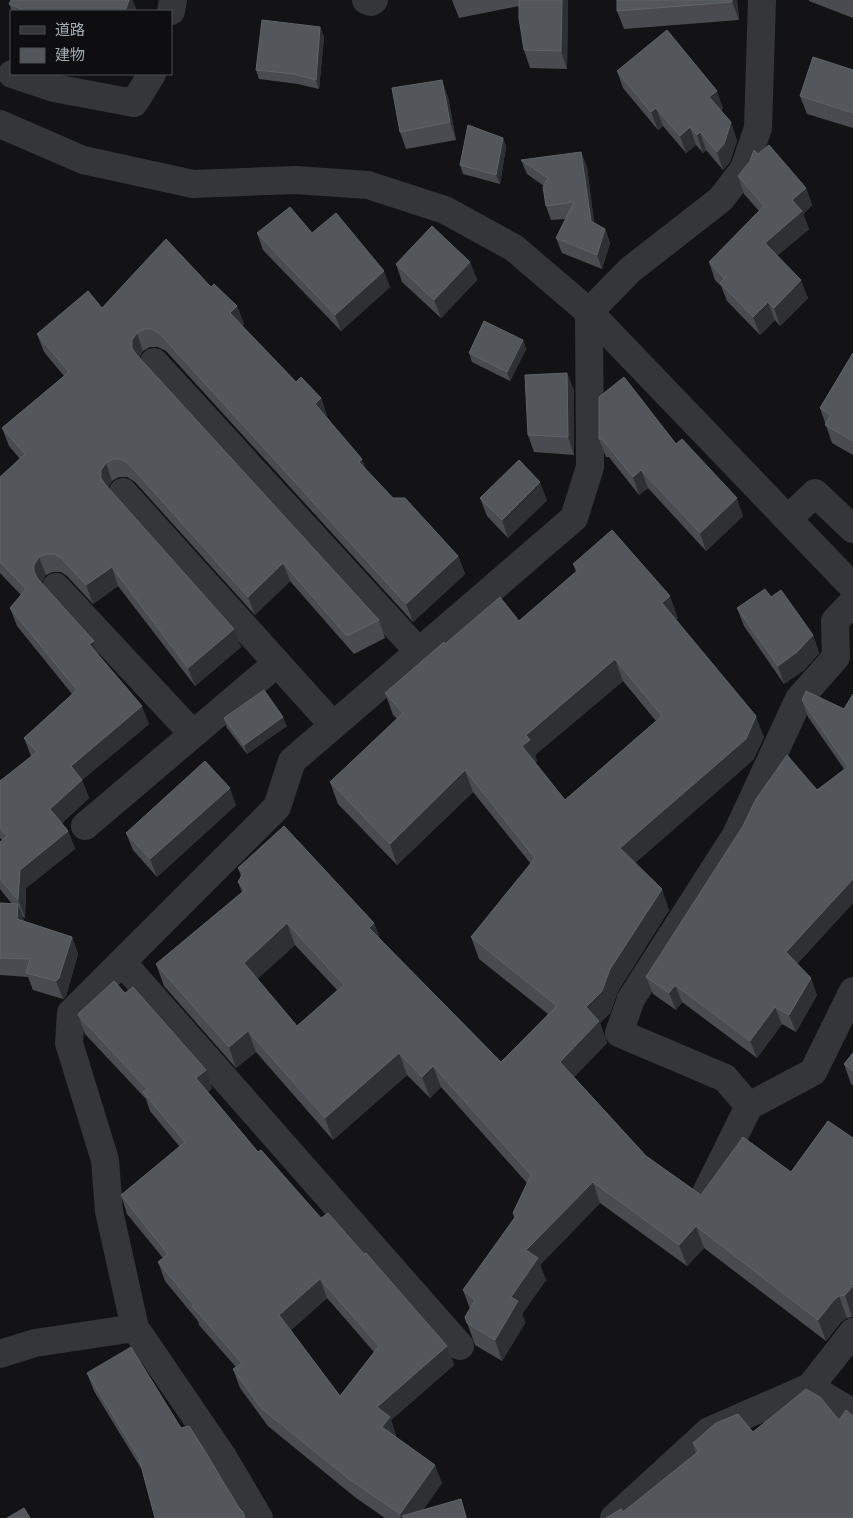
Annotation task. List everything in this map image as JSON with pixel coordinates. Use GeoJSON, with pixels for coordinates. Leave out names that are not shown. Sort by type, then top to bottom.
{"type":"FeatureCollection","features":[{"type":"Feature","properties":{"kind":"street"},"geometry":{"type":"LineString","coordinates":[[366,0],[371,2],[374,0]]}},
{"type":"Feature","properties":{"kind":"street"},"geometry":{"type":"LineString","coordinates":[[259,1518],[223,1457],[135,1328],[109,1211],[105,1160],[69,1043],[71,1013],[277,807],[292,761],[574,518],[590,467],[589,312],[630,270],[721,199],[744,170],[758,128],[762,0]]}},
{"type":"Feature","properties":{"kind":"street"},"geometry":{"type":"LineString","coordinates":[[15,75],[54,88],[134,103],[151,75]]}},
{"type":"Feature","properties":{"kind":"street"},"geometry":{"type":"LineString","coordinates":[[0,124],[83,160],[193,184],[294,180],[368,186],[445,210],[514,248],[589,312],[853,587]]}},
{"type":"Feature","properties":{"kind":"street"},"geometry":{"type":"LineString","coordinates":[[154,362],[419,652]]}},
{"type":"Feature","properties":{"kind":"street"},"geometry":{"type":"LineString","coordinates":[[123,492],[334,725]]}},
{"type":"Feature","properties":{"kind":"street"},"geometry":{"type":"LineString","coordinates":[[788,519],[815,493],[853,529]]}},
{"type":"Feature","properties":{"kind":"street"},"geometry":{"type":"LineString","coordinates":[[56,586],[193,734]]}},
{"type":"Feature","properties":{"kind":"street"},"geometry":{"type":"LineString","coordinates":[[749,1106],[725,1078],[619,1033],[631,999],[736,835],[799,699],[836,657],[835,620],[853,602]]}},
{"type":"Feature","properties":{"kind":"street"},"geometry":{"type":"LineString","coordinates":[[85,826],[277,663]]}},
{"type":"Feature","properties":{"kind":"street"},"geometry":{"type":"LineString","coordinates":[[122,962],[460,1346]]}},
{"type":"Feature","properties":{"kind":"street"},"geometry":{"type":"LineString","coordinates":[[706,1193],[749,1106],[813,1072],[853,991]]}},
{"type":"Feature","properties":{"kind":"street"},"geometry":{"type":"LineString","coordinates":[[0,1354],[35,1343],[135,1328]]}},
{"type":"Feature","properties":{"kind":"street"},"geometry":{"type":"LineString","coordinates":[[614,1518],[709,1431],[810,1387],[853,1332]]}},
{"type":"Feature","properties":{"kind":"street"},"geometry":{"type":"LineString","coordinates":[[810,1387],[853,1413]]}},
{"type":"Feature","properties":{"kind":"building"},"geometry":{"type":"Polygon","coordinates":[[[11,0],[129,0],[125,10],[24,10],[9,4],[11,0]]]}},
{"type":"Feature","properties":{"kind":"building"},"geometry":{"type":"Polygon","coordinates":[[[519,0],[562,0],[561,51],[524,50],[519,18],[519,0]]]}},
{"type":"Feature","properties":{"kind":"building"},"geometry":{"type":"Polygon","coordinates":[[[617,0],[732,0],[732,2],[617,11],[617,0]]]}},
{"type":"Feature","properties":{"kind":"building"},"geometry":{"type":"Polygon","coordinates":[[[262,20],[320,27],[316,80],[294,74],[256,70],[262,20]]]}},
{"type":"Feature","properties":{"kind":"building"},"geometry":{"type":"Polygon","coordinates":[[[667,30],[717,91],[709,97],[731,122],[724,144],[717,152],[700,132],[697,135],[690,127],[680,136],[656,108],[651,112],[617,71],[667,30]]]}},
{"type":"Feature","properties":{"kind":"building"},"geometry":{"type":"Polygon","coordinates":[[[813,57],[853,70],[853,113],[800,96],[813,57]]]}},
{"type":"Feature","properties":{"kind":"building"},"geometry":{"type":"Polygon","coordinates":[[[442,80],[450,122],[400,132],[392,88],[442,80]]]}},
{"type":"Feature","properties":{"kind":"building"},"geometry":{"type":"Polygon","coordinates":[[[468,125],[503,138],[496,175],[460,165],[468,125]]]}},
{"type":"Feature","properties":{"kind":"building"},"geometry":{"type":"Polygon","coordinates":[[[769,145],[806,188],[792,200],[802,211],[765,243],[801,280],[774,308],[768,302],[753,317],[720,283],[727,276],[724,278],[709,262],[764,206],[738,176],[750,161],[754,150],[758,154],[769,145]]]}},
{"type":"Feature","properties":{"kind":"building"},"geometry":{"type":"Polygon","coordinates":[[[581,152],[591,221],[605,229],[597,255],[556,238],[574,202],[546,206],[543,187],[548,178],[521,160],[581,152]]]}},
{"type":"Feature","properties":{"kind":"building"},"geometry":{"type":"Polygon","coordinates":[[[290,207],[312,233],[336,213],[384,271],[335,315],[257,233],[290,207]]]}},
{"type":"Feature","properties":{"kind":"building"},"geometry":{"type":"Polygon","coordinates":[[[432,226],[470,262],[434,300],[396,264],[432,226]]]}},
{"type":"Feature","properties":{"kind":"building"},"geometry":{"type":"Polygon","coordinates":[[[166,239],[211,287],[214,284],[237,306],[230,313],[296,382],[301,377],[321,398],[315,404],[362,459],[359,462],[393,498],[405,498],[458,556],[406,604],[159,333],[152,329],[144,329],[137,333],[132,340],[132,348],[136,354],[379,620],[347,636],[283,563],[248,597],[128,463],[121,459],[113,459],[106,463],[101,470],[101,478],[105,484],[234,629],[188,668],[112,567],[86,585],[61,558],[54,554],[46,554],[39,557],[34,565],[34,572],[38,579],[94,641],[89,644],[142,706],[71,766],[82,780],[50,809],[68,831],[20,870],[18,900],[0,879],[0,842],[7,836],[0,828],[0,781],[37,752],[24,738],[77,690],[10,608],[26,589],[0,562],[0,477],[25,454],[2,428],[69,372],[37,334],[88,291],[102,308],[166,239]]]}},
{"type":"Feature","properties":{"kind":"building"},"geometry":{"type":"Polygon","coordinates":[[[484,321],[523,340],[507,372],[469,353],[484,321]]]}},
{"type":"Feature","properties":{"kind":"building"},"geometry":{"type":"Polygon","coordinates":[[[853,353],[853,441],[825,425],[831,415],[820,408],[853,353]]]}},
{"type":"Feature","properties":{"kind":"building"},"geometry":{"type":"Polygon","coordinates":[[[567,373],[568,437],[528,435],[525,375],[567,373]]]}},
{"type":"Feature","properties":{"kind":"building"},"geometry":{"type":"Polygon","coordinates":[[[624,377],[676,444],[682,439],[737,498],[700,533],[641,470],[633,477],[602,439],[599,439],[599,397],[624,377]]]}},
{"type":"Feature","properties":{"kind":"building"},"geometry":{"type":"Polygon","coordinates":[[[519,460],[540,482],[502,520],[480,498],[519,460]]]}},
{"type":"Feature","properties":{"kind":"building"},"geometry":{"type":"Polygon","coordinates":[[[612,530],[670,596],[662,603],[756,716],[746,739],[620,848],[662,889],[610,969],[602,991],[586,1007],[599,1021],[560,1062],[646,1156],[701,1195],[743,1137],[791,1172],[828,1121],[853,1138],[853,1286],[845,1295],[839,1296],[833,1301],[818,1320],[696,1226],[679,1245],[593,1182],[526,1250],[538,1258],[511,1297],[518,1301],[495,1340],[467,1323],[465,1317],[475,1300],[463,1290],[516,1216],[513,1213],[531,1175],[433,1066],[422,1077],[399,1053],[325,1118],[248,1031],[229,1047],[156,964],[245,890],[238,882],[243,873],[238,868],[284,826],[374,923],[369,928],[501,1062],[557,1006],[471,937],[535,858],[465,770],[390,844],[330,782],[403,713],[385,693],[500,597],[519,621],[578,570],[573,564],[612,530]],[[615,659],[526,735],[530,740],[522,746],[565,800],[662,716],[615,659]],[[287,923],[244,963],[297,1026],[344,985],[287,923]]]}},
{"type":"Feature","properties":{"kind":"building"},"geometry":{"type":"Polygon","coordinates":[[[765,589],[771,597],[781,590],[813,635],[797,652],[778,666],[737,608],[765,589]]]}},
{"type":"Feature","properties":{"kind":"building"},"geometry":{"type":"Polygon","coordinates":[[[264,690],[283,717],[244,745],[224,718],[264,690]]]}},
{"type":"Feature","properties":{"kind":"building"},"geometry":{"type":"Polygon","coordinates":[[[806,691],[844,709],[853,694],[853,879],[786,952],[811,978],[789,1015],[775,1007],[750,1041],[675,985],[669,993],[646,977],[743,826],[756,799],[787,755],[817,790],[848,767],[802,700],[806,691]]]}},
{"type":"Feature","properties":{"kind":"building"},"geometry":{"type":"Polygon","coordinates":[[[205,761],[230,788],[150,859],[126,833],[205,761]]]}},
{"type":"Feature","properties":{"kind":"building"},"geometry":{"type":"Polygon","coordinates":[[[0,903],[18,904],[17,919],[72,937],[59,978],[56,981],[26,973],[30,959],[0,958],[0,903]]]}},
{"type":"Feature","properties":{"kind":"building"},"geometry":{"type":"Polygon","coordinates":[[[114,981],[125,993],[133,987],[206,1070],[196,1078],[258,1152],[261,1150],[321,1218],[328,1213],[364,1254],[366,1253],[447,1346],[377,1407],[390,1417],[382,1427],[435,1465],[400,1514],[349,1479],[261,1408],[233,1369],[242,1363],[192,1306],[194,1305],[158,1262],[168,1254],[121,1195],[185,1142],[143,1092],[147,1089],[78,1015],[114,981]],[[320,1279],[279,1315],[340,1396],[379,1346],[320,1279]]]}},
{"type":"Feature","properties":{"kind":"building"},"geometry":{"type":"Polygon","coordinates":[[[853,1053],[853,1071],[844,1064],[853,1053]]]}},
{"type":"Feature","properties":{"kind":"building"},"geometry":{"type":"Polygon","coordinates":[[[131,1347],[181,1428],[189,1426],[245,1518],[155,1518],[139,1458],[87,1373],[131,1347]]]}},
{"type":"Feature","properties":{"kind":"building"},"geometry":{"type":"Polygon","coordinates":[[[806,1389],[820,1397],[839,1420],[846,1410],[853,1416],[853,1518],[606,1518],[621,1509],[623,1512],[699,1451],[693,1443],[716,1423],[738,1414],[753,1432],[806,1389]]]}},
{"type":"Feature","properties":{"kind":"building"},"geometry":{"type":"Polygon","coordinates":[[[461,1499],[466,1518],[405,1518],[402,1516],[461,1499]]]}},
{"type":"Feature","properties":{"kind":"building"},"geometry":{"type":"Polygon","coordinates":[[[24,1508],[30,1518],[7,1518],[24,1508]]]}}]}
